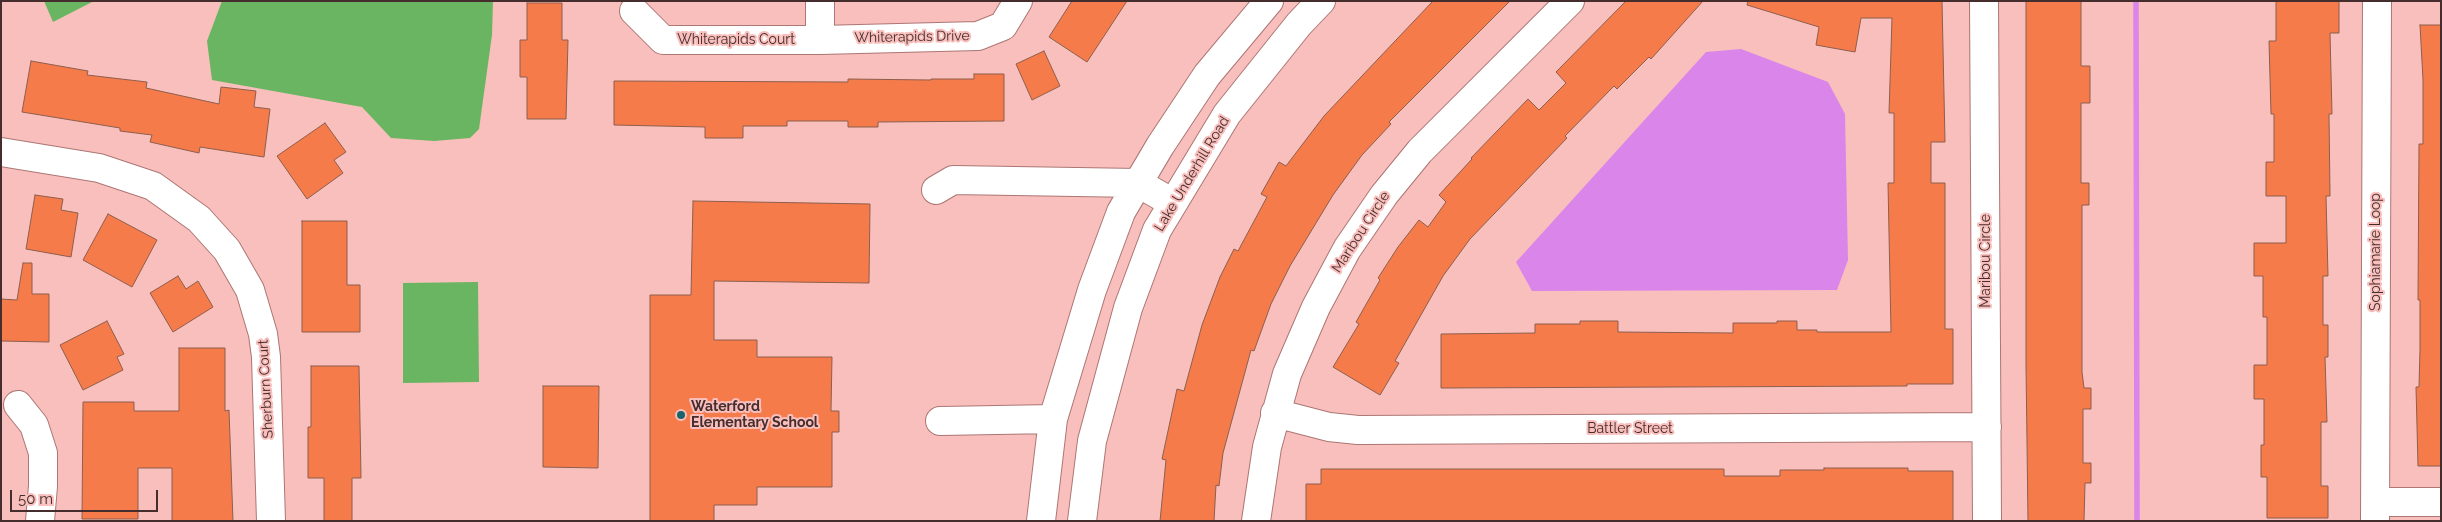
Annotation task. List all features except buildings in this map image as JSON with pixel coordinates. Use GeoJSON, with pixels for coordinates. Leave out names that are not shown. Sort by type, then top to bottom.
{"type":"FeatureCollection","features":[{"type":"Feature","properties":{"kind":"street"},"geometry":{"type":"LineString","coordinates":[[820,1],[820,40]]}},
{"type":"Feature","properties":{"kind":"street","name":"Whiterapids Drive"},"geometry":{"type":"LineString","coordinates":[[820,40],[978,36],[1003,26],[1018,1]]}},
{"type":"Feature","properties":{"kind":"street"},"geometry":{"type":"LineString","coordinates":[[1041,521],[1052,420],[1092,290],[1121,212],[1160,146],[1207,75],[1269,1]]}},
{"type":"Feature","properties":{"kind":"street","name":"Lake Underhill Road"},"geometry":{"type":"LineString","coordinates":[[1082,521],[1092,441],[1128,308],[1157,230],[1207,144],[1248,85],[1299,24],[1322,1]]}},
{"type":"Feature","properties":{"kind":"street","name":"Maribou Circle"},"geometry":{"type":"LineString","coordinates":[[1256,521],[1260,487],[1275,413],[1287,374],[1312,316],[1347,249],[1365,221],[1420,151],[1570,1]]}},
{"type":"Feature","properties":{"kind":"street","name":"Maribou Circle"},"geometry":{"type":"LineString","coordinates":[[1984,1],[1987,521]]}},
{"type":"Feature","properties":{"kind":"street","name":"Sophiamarie Loop"},"geometry":{"type":"LineString","coordinates":[[2377,1],[2375,512],[2441,502]]}},
{"type":"Feature","properties":{"kind":"street","name":"Whiterapids Court"},"geometry":{"type":"LineString","coordinates":[[634,11],[663,40],[820,40]]}},
{"type":"Feature","properties":{"kind":"street","name":"Sherburn Court"},"geometry":{"type":"LineString","coordinates":[[1,152],[99,168],[137,179],[153,186],[183,206],[214,234],[227,250],[250,290],[263,334],[266,357],[271,521]]}},
{"type":"Feature","properties":{"kind":"street"},"geometry":{"type":"LineString","coordinates":[[936,190],[953,180],[1138,183],[1173,203]]}},
{"type":"Feature","properties":{"kind":"street"},"geometry":{"type":"LineString","coordinates":[[18,405],[34,425],[43,453],[40,521]]}},
{"type":"Feature","properties":{"kind":"street","name":"Battler Street"},"geometry":{"type":"LineString","coordinates":[[1275,413],[1343,430],[1987,427]]}},
{"type":"Feature","properties":{"kind":"street"},"geometry":{"type":"LineString","coordinates":[[940,421],[1052,420]]}},
{"type":"Feature","properties":{"kind":"green space"},"geometry":{"type":"Polygon","coordinates":[[[44,1],[94,1],[53,22],[44,1]]]}},
{"type":"Feature","properties":{"kind":"green space"},"geometry":{"type":"Polygon","coordinates":[[[222,1],[493,1],[492,35],[479,129],[470,138],[434,141],[391,138],[362,107],[212,80],[207,41],[222,1]]]}},
{"type":"Feature","properties":{"kind":"green space"},"geometry":{"type":"Polygon","coordinates":[[[478,282],[479,382],[403,383],[403,283],[478,282]]]}},
{"type":"Feature","properties":{"kind":"shaded area"},"geometry":{"type":"Polygon","coordinates":[[[1741,49],[1828,82],[1845,114],[1848,260],[1837,290],[1532,291],[1516,262],[1706,52],[1741,49]]]}},
{"type":"Feature","properties":{"kind":"waterway"},"geometry":{"type":"LineString","coordinates":[[2136,1],[2137,521]]}},
{"type":"Feature","properties":{"kind":"place","name":"Waterford Elementary School"},"geometry":{"type":"Point","coordinates":[681,415]}}]}
